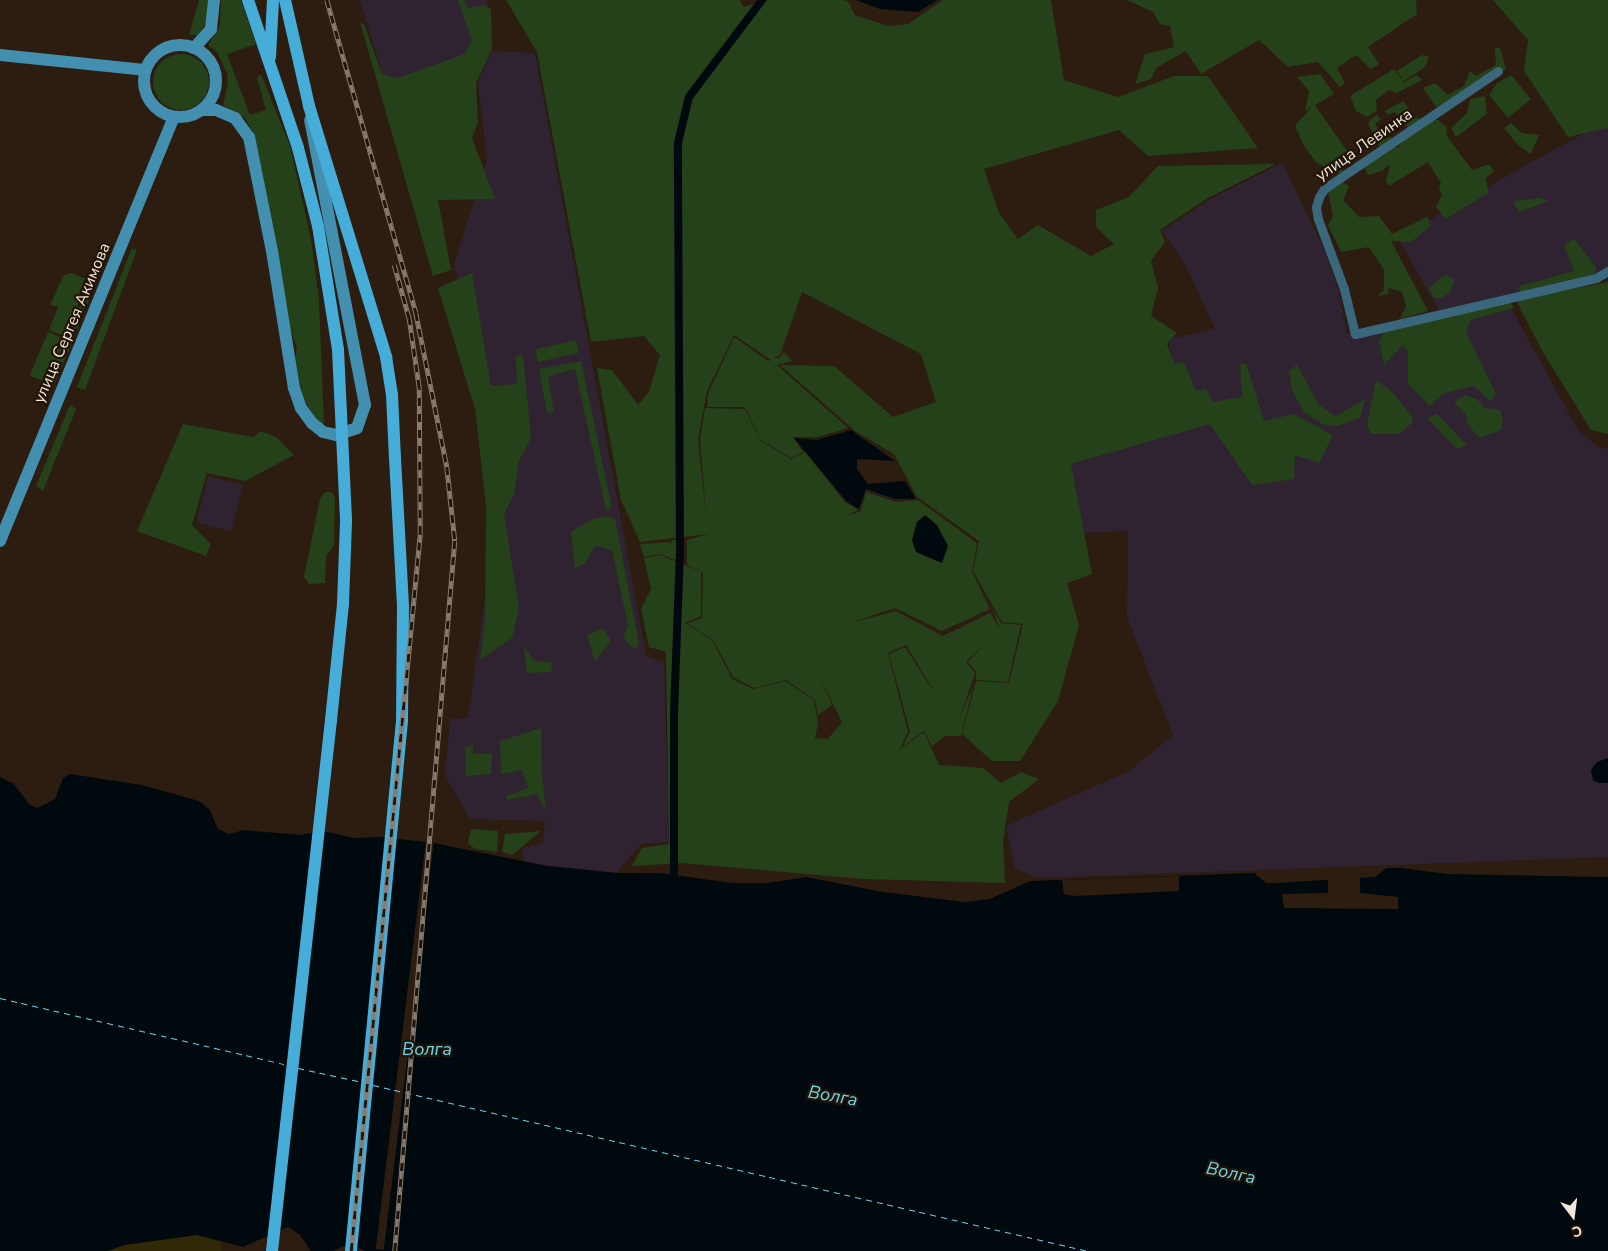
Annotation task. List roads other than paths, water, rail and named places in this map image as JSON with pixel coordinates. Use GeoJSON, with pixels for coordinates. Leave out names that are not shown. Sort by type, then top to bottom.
{"type":"FeatureCollection","features":[{"type":"Feature","properties":{"kind":"main road"},"geometry":{"type":"LineString","coordinates":[[248,0],[298,148],[318,226],[338,350],[346,522],[343,604],[272,1251]]}},
{"type":"Feature","properties":{"kind":"main road"},"geometry":{"type":"LineString","coordinates":[[270,62],[273,0]]}},
{"type":"Feature","properties":{"kind":"main road"},"geometry":{"type":"LineString","coordinates":[[284,0],[309,106],[386,357],[392,395],[398,503],[403,626],[402,721],[350,1251]]}},
{"type":"Feature","properties":{"kind":"street"},"geometry":{"type":"LineString","coordinates":[[194,48],[210,29],[214,0]]}},
{"type":"Feature","properties":{"kind":"street"},"geometry":{"type":"LineString","coordinates":[[203,110],[213,96],[215,73],[211,62],[194,48],[169,47],[158,52],[144,70],[146,95],[153,106],[174,117],[186,117],[203,110],[216,110],[235,118],[249,137],[272,251],[294,388],[301,408],[312,423],[324,432],[336,435],[357,428],[365,405],[312,142],[309,106]]}},
{"type":"Feature","properties":{"kind":"street"},"geometry":{"type":"LineString","coordinates":[[0,55],[144,70]]}},
{"type":"Feature","properties":{"kind":"street","name":"улица Левинка"},"geometry":{"type":"LineString","coordinates":[[1498,71],[1324,189],[1319,197],[1316,207],[1318,219],[1344,289],[1355,334],[1596,278],[1608,271]]}},
{"type":"Feature","properties":{"kind":"street","name":"улица Сергея Акимова"},"geometry":{"type":"LineString","coordinates":[[0,542],[174,117]]}},
{"type":"Feature","properties":{"kind":"water"},"geometry":{"type":"Polygon","coordinates":[[[856,0],[938,0],[918,12],[880,9],[856,0]]]}},
{"type":"Feature","properties":{"kind":"water"},"geometry":{"type":"Polygon","coordinates":[[[851,430],[895,461],[857,459],[857,469],[868,484],[905,481],[916,499],[895,499],[866,489],[859,509],[847,502],[794,438],[817,440],[851,430]]]}},
{"type":"Feature","properties":{"kind":"water"},"geometry":{"type":"Polygon","coordinates":[[[925,515],[937,525],[948,546],[942,563],[916,552],[912,540],[917,522],[925,515]]]}},
{"type":"Feature","properties":{"kind":"water"},"geometry":{"type":"Polygon","coordinates":[[[1608,758],[1608,783],[1599,783],[1593,780],[1591,770],[1597,762],[1608,758]]]}},
{"type":"Feature","properties":{"kind":"water","name":"Волга"},"geometry":{"type":"Polygon","coordinates":[[[70,774],[142,785],[199,801],[210,810],[218,829],[229,834],[244,830],[300,835],[323,831],[354,838],[383,837],[434,843],[547,866],[619,873],[659,873],[733,883],[768,883],[806,877],[883,892],[965,902],[990,899],[1030,881],[1254,873],[1266,883],[1276,883],[1375,877],[1386,868],[1402,868],[1447,874],[1608,877],[1608,1251],[366,1251],[348,1244],[333,1251],[311,1251],[300,1235],[288,1227],[243,1247],[197,1235],[124,1245],[108,1251],[0,1251],[0,777],[14,784],[29,804],[37,808],[55,799],[63,778],[70,774]]]}},
{"type":"Feature","properties":{"kind":"waterway"},"geometry":{"type":"LineString","coordinates":[[674,875],[674,714],[680,554],[678,143],[689,97],[762,0]]}},
{"type":"Feature","properties":{"kind":"railway"},"geometry":{"type":"LineString","coordinates":[[327,0],[416,313],[447,467],[455,541],[395,1251]]}},
{"type":"Feature","properties":{"kind":"railway"},"geometry":{"type":"LineString","coordinates":[[351,1251],[420,534],[419,388],[409,319],[394,265]]}}]}
